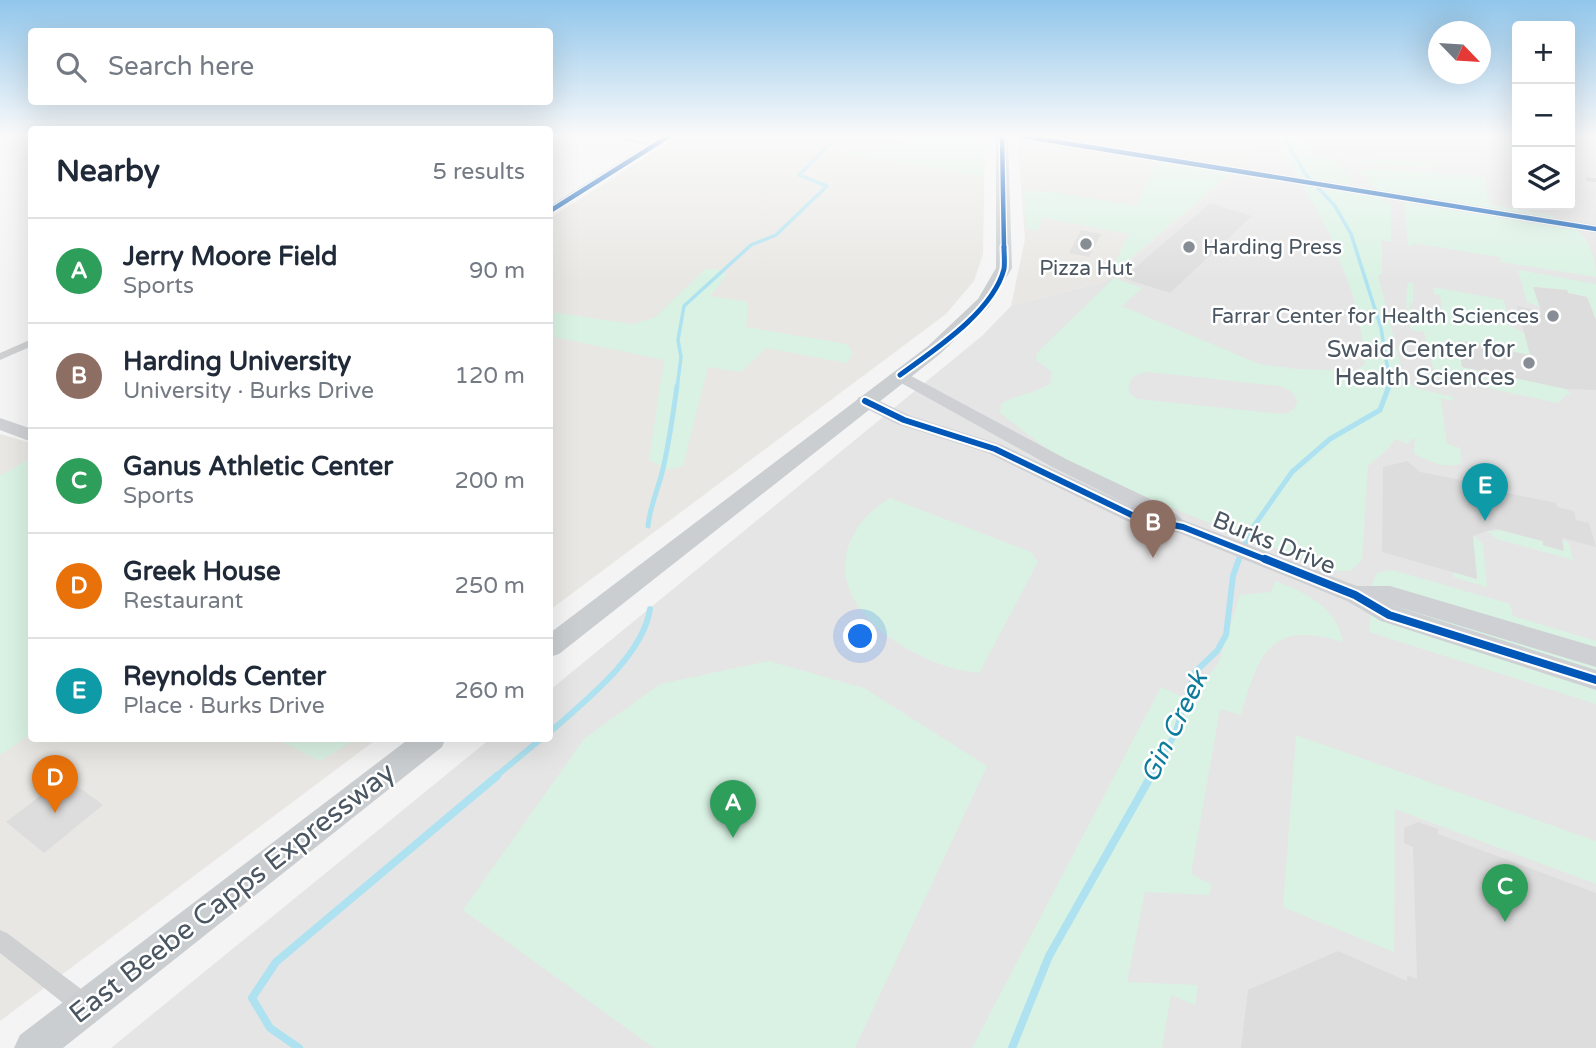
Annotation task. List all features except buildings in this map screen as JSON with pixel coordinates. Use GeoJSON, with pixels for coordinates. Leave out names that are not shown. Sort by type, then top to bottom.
{"type":"FeatureCollection","features":[{"type":"Feature","properties":{"kind":"main road"},"geometry":{"type":"LineString","coordinates":[[553,645],[934,350],[972,315],[999,282],[1004,268],[1003,185]]}},
{"type":"Feature","properties":{"kind":"main road","name":"East Beebe Capps Expressway"},"geometry":{"type":"LineString","coordinates":[[33,1048],[427,742]]}},
{"type":"Feature","properties":{"kind":"street"},"geometry":{"type":"LineString","coordinates":[[553,209],[591,185]]}},
{"type":"Feature","properties":{"kind":"street"},"geometry":{"type":"LineString","coordinates":[[1324,185],[1595,232]]}},
{"type":"Feature","properties":{"kind":"street"},"geometry":{"type":"LineString","coordinates":[[0,357],[28,344]]}},
{"type":"Feature","properties":{"kind":"street","name":"Burks Drive"},"geometry":{"type":"LineString","coordinates":[[900,375],[1067,467],[1147,504],[1183,527],[1354,595],[1389,615],[1596,680]]}},
{"type":"Feature","properties":{"kind":"street","name":"Burks Drive"},"geometry":{"type":"LineString","coordinates":[[865,401],[904,421],[995,449],[1138,518],[1183,527]]}},
{"type":"Feature","properties":{"kind":"street"},"geometry":{"type":"LineString","coordinates":[[0,424],[28,434]]}},
{"type":"Feature","properties":{"kind":"street","name":"Burks Drive"},"geometry":{"type":"LineString","coordinates":[[1354,595],[1390,595],[1596,657]]}},
{"type":"Feature","properties":{"kind":"street"},"geometry":{"type":"LineString","coordinates":[[0,940],[86,1007]]}},
{"type":"Feature","properties":{"kind":"shaded area"},"geometry":{"type":"Polygon","coordinates":[[[602,185],[984,185],[983,254],[974,281],[946,314],[553,608],[553,216],[602,185]]]}},
{"type":"Feature","properties":{"kind":"shaded area"},"geometry":{"type":"Polygon","coordinates":[[[1021,185],[1221,185],[1106,281],[1011,306],[1025,239],[1021,185]]]}},
{"type":"Feature","properties":{"kind":"shaded area"},"geometry":{"type":"Polygon","coordinates":[[[1221,185],[1512,185],[1512,210],[1575,210],[1575,185],[1596,185],[1596,1048],[111,1048],[486,742],[553,742],[553,688],[983,335],[1011,306],[1106,281],[1221,185]]]}},
{"type":"Feature","properties":{"kind":"shaded area"},"geometry":{"type":"Polygon","coordinates":[[[0,434],[28,442],[28,742],[373,742],[0,1021],[0,434]]]}},
{"type":"Feature","properties":{"kind":"green space"},"geometry":{"type":"Polygon","coordinates":[[[1146,185],[1218,185],[1108,277],[1129,234],[1043,218],[1037,231],[1026,228],[1024,191],[1052,192],[1136,206],[1146,185]]]}},
{"type":"Feature","properties":{"kind":"green space"},"geometry":{"type":"Polygon","coordinates":[[[1302,185],[1342,185],[1391,203],[1391,242],[1382,240],[1382,273],[1378,276],[1404,378],[1416,388],[1453,397],[1453,401],[1441,398],[1447,444],[1460,448],[1462,463],[1450,466],[1431,462],[1414,453],[1415,439],[1408,444],[1395,439],[1389,448],[1368,466],[1362,560],[1350,571],[1333,571],[1149,499],[1059,458],[1000,413],[1001,404],[1050,384],[1052,372],[1036,360],[1037,353],[1114,278],[1142,288],[1122,306],[1259,364],[1296,369],[1355,371],[1365,364],[1352,292],[1328,230],[1302,185]],[[1148,372],[1139,374],[1129,384],[1129,393],[1138,399],[1281,414],[1288,413],[1295,407],[1297,400],[1292,392],[1280,386],[1148,372]]]}},
{"type":"Feature","properties":{"kind":"green space"},"geometry":{"type":"Polygon","coordinates":[[[1371,185],[1485,185],[1491,205],[1552,215],[1554,220],[1377,191],[1371,185]]]}},
{"type":"Feature","properties":{"kind":"green space"},"geometry":{"type":"Polygon","coordinates":[[[1406,203],[1575,229],[1585,238],[1591,250],[1596,277],[1501,262],[1500,257],[1413,243],[1413,246],[1408,245],[1406,203]]]}},
{"type":"Feature","properties":{"kind":"green space"},"geometry":{"type":"Polygon","coordinates":[[[706,269],[717,269],[727,275],[710,296],[748,302],[746,327],[847,344],[853,353],[847,363],[766,348],[741,372],[708,367],[683,466],[668,470],[649,460],[664,360],[553,337],[553,312],[632,324],[654,318],[706,269]]]}},
{"type":"Feature","properties":{"kind":"green space"},"geometry":{"type":"Polygon","coordinates":[[[1518,270],[1596,284],[1596,320],[1587,297],[1568,293],[1567,290],[1534,287],[1540,307],[1527,302],[1518,270]]]}},
{"type":"Feature","properties":{"kind":"green space"},"geometry":{"type":"Polygon","coordinates":[[[1408,283],[1413,283],[1413,303],[1409,303],[1409,309],[1443,316],[1440,295],[1434,294],[1433,287],[1504,300],[1510,326],[1524,333],[1549,359],[1459,341],[1462,367],[1566,389],[1571,394],[1558,403],[1422,374],[1420,369],[1434,371],[1424,332],[1411,330],[1406,306],[1408,283]]]}},
{"type":"Feature","properties":{"kind":"green space"},"geometry":{"type":"Polygon","coordinates":[[[28,460],[28,736],[0,755],[0,476],[28,460]]]}},
{"type":"Feature","properties":{"kind":"green space"},"geometry":{"type":"Polygon","coordinates":[[[890,498],[1031,552],[1038,562],[979,673],[956,669],[905,648],[862,612],[849,590],[845,566],[851,540],[867,516],[890,498]]]}},
{"type":"Feature","properties":{"kind":"green space"},"geometry":{"type":"Polygon","coordinates":[[[1498,529],[1542,541],[1543,545],[1564,551],[1562,540],[1569,543],[1573,560],[1497,539],[1487,531],[1498,529]]]}},
{"type":"Feature","properties":{"kind":"green space"},"geometry":{"type":"Polygon","coordinates":[[[1474,536],[1483,544],[1487,587],[1453,577],[1453,572],[1477,579],[1470,537],[1474,536]]]}},
{"type":"Feature","properties":{"kind":"green space"},"geometry":{"type":"Polygon","coordinates":[[[1392,570],[1510,604],[1513,616],[1596,641],[1596,704],[1369,632],[1372,584],[1377,573],[1392,570]]]}},
{"type":"Feature","properties":{"kind":"green space"},"geometry":{"type":"Polygon","coordinates":[[[1275,581],[1308,596],[1327,610],[1334,619],[1343,642],[1319,636],[1299,635],[1284,639],[1272,646],[1262,658],[1241,715],[1220,709],[1191,874],[1211,884],[1210,895],[1145,892],[1127,982],[1198,985],[1195,1005],[1171,995],[1162,1048],[972,1048],[1161,687],[1189,700],[1218,664],[1240,595],[1271,592],[1275,581]]]}},
{"type":"Feature","properties":{"kind":"green space"},"geometry":{"type":"Polygon","coordinates":[[[769,661],[864,688],[987,766],[855,1048],[654,1048],[463,910],[584,739],[660,684],[769,661]]]}},
{"type":"Feature","properties":{"kind":"green space"},"geometry":{"type":"Polygon","coordinates":[[[1296,735],[1596,841],[1596,884],[1395,809],[1394,952],[1283,907],[1296,735]]]}},
{"type":"Feature","properties":{"kind":"green space"},"geometry":{"type":"Polygon","coordinates":[[[282,742],[351,742],[320,761],[282,742]]]}},
{"type":"Feature","properties":{"kind":"waterway"},"geometry":{"type":"LineString","coordinates":[[677,388],[681,357],[678,340],[684,306],[751,245],[776,235],[827,186],[824,185]]}},
{"type":"Feature","properties":{"kind":"waterway","name":"Gin Creek"},"geometry":{"type":"LineString","coordinates":[[1315,185],[1335,206],[1351,234],[1381,328],[1390,383],[1388,388]]}},
{"type":"Feature","properties":{"kind":"waterway"},"geometry":{"type":"LineString","coordinates":[[648,526],[671,430],[677,386]]}},
{"type":"Feature","properties":{"kind":"waterway","name":"Gin Creek"},"geometry":{"type":"LineString","coordinates":[[1239,561],[1249,533],[1292,472],[1330,439],[1380,410],[1389,386]]}},
{"type":"Feature","properties":{"kind":"waterway","name":"Gin Creek"},"geometry":{"type":"LineString","coordinates":[[1150,778],[1175,734],[1195,672],[1217,651],[1226,635],[1233,576],[1239,559]]}},
{"type":"Feature","properties":{"kind":"waterway"},"geometry":{"type":"LineString","coordinates":[[553,729],[595,692],[625,660],[645,627],[650,609]]}},
{"type":"Feature","properties":{"kind":"waterway"},"geometry":{"type":"LineString","coordinates":[[494,778],[537,742]]}},
{"type":"Feature","properties":{"kind":"waterway"},"geometry":{"type":"LineString","coordinates":[[299,1048],[270,1028],[252,998],[276,962],[497,776]]}},
{"type":"Feature","properties":{"kind":"waterway","name":"Gin Creek"},"geometry":{"type":"LineString","coordinates":[[1012,1048],[1049,956],[1151,776]]}},
{"type":"Feature","properties":{"kind":"cycle path"},"geometry":{"type":"LineString","coordinates":[[553,209],[591,185]]}},
{"type":"Feature","properties":{"kind":"cycle path"},"geometry":{"type":"LineString","coordinates":[[900,375],[974,315],[996,285],[1004,268],[1003,185]]}},
{"type":"Feature","properties":{"kind":"cycle path"},"geometry":{"type":"LineString","coordinates":[[1323,185],[1596,229]]}},
{"type":"Feature","properties":{"kind":"cycle path"},"geometry":{"type":"LineString","coordinates":[[865,401],[904,420],[995,449],[1138,518],[1183,527],[1355,595],[1389,615],[1596,680]]}},
{"type":"Feature","properties":{"kind":"place","name":"Pizza Hut"},"geometry":{"type":"Point","coordinates":[1086,244]}},
{"type":"Feature","properties":{"kind":"place","name":"Harding Press"},"geometry":{"type":"Point","coordinates":[1189,247]}},
{"type":"Feature","properties":{"kind":"place","name":"Farrar Center for Health Sciences"},"geometry":{"type":"Point","coordinates":[1553,316]}},
{"type":"Feature","properties":{"kind":"place","name":"Swaid Center for Health Sciences"},"geometry":{"type":"Point","coordinates":[1529,363]}},
{"type":"Feature","properties":{"kind":"place","name":"Reynolds Center"},"geometry":{"type":"Point","coordinates":[1485,521]}},
{"type":"Feature","properties":{"kind":"place","name":"Harding University"},"geometry":{"type":"Point","coordinates":[1153,558]}},
{"type":"Feature","properties":{"kind":"place","name":"Greek House"},"geometry":{"type":"Point","coordinates":[55,813]}},
{"type":"Feature","properties":{"kind":"place","name":"Jerry Moore Field"},"geometry":{"type":"Point","coordinates":[733,838]}},
{"type":"Feature","properties":{"kind":"place","name":"Ganus Athletic Center"},"geometry":{"type":"Point","coordinates":[1505,922]}}]}
